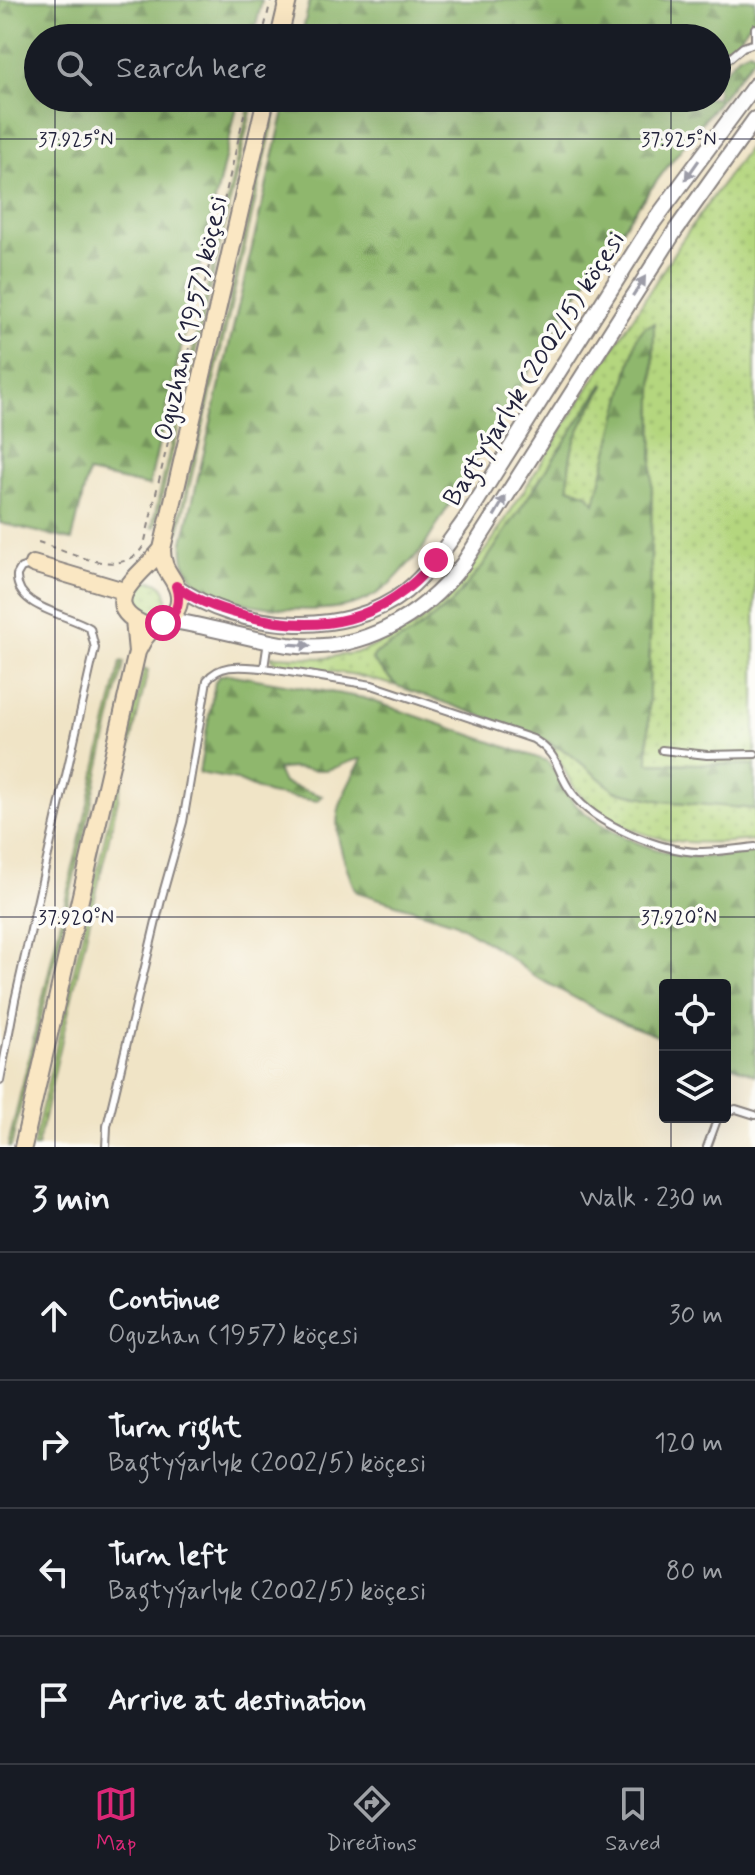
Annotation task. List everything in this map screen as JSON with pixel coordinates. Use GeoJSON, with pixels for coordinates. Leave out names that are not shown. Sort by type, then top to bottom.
{"type":"FeatureCollection","features":[{"type":"Feature","properties":{"kind":"main road"},"geometry":{"type":"LineString","coordinates":[[282,24],[288,0]]}},
{"type":"Feature","properties":{"kind":"main road","name":"Oguzhan (1957) köçesi"},"geometry":{"type":"LineString","coordinates":[[23,1147],[137,652],[147,634],[163,623],[178,604],[172,581],[163,566],[162,549],[263,112]]}},
{"type":"Feature","properties":{"kind":"main road"},"geometry":{"type":"LineString","coordinates":[[33,564],[124,591],[162,549]]}},
{"type":"Feature","properties":{"kind":"main road"},"geometry":{"type":"LineString","coordinates":[[139,573],[151,570],[172,581]]}},
{"type":"Feature","properties":{"kind":"main road","name":"Oguzhan (1957) köçesi"},"geometry":{"type":"LineString","coordinates":[[124,591],[124,604],[134,620],[137,652]]}},
{"type":"Feature","properties":{"kind":"main road"},"geometry":{"type":"LineString","coordinates":[[134,620],[145,625],[163,623]]}},
{"type":"Feature","properties":{"kind":"street","name":"Bagtyýarlyk (2002/5) köçesi"},"geometry":{"type":"LineString","coordinates":[[172,581],[198,599],[226,610],[292,624],[342,622],[377,609],[405,592],[460,528],[652,224],[755,85]]}},
{"type":"Feature","properties":{"kind":"street","name":"Bagtyýarlyk (2002/5) köçesi"},"geometry":{"type":"LineString","coordinates":[[163,623],[200,624],[268,641],[312,646],[356,641],[407,618],[435,595],[463,564],[675,231],[755,119]]}},
{"type":"Feature","properties":{"kind":"lane"},"geometry":{"type":"LineString","coordinates":[[731,57],[743,47],[755,43],[755,28]]}},
{"type":"Feature","properties":{"kind":"lane"},"geometry":{"type":"LineString","coordinates":[[0,1081],[15,1000],[95,648],[90,628],[39,606],[18,587],[17,575],[21,568],[33,564]]}},
{"type":"Feature","properties":{"kind":"lane"},"geometry":{"type":"LineString","coordinates":[[264,668],[268,641]]}},
{"type":"Feature","properties":{"kind":"lane"},"geometry":{"type":"LineString","coordinates":[[106,1147],[107,1126],[161,900],[183,822],[207,680],[212,673],[221,669],[264,668],[372,685],[533,739],[554,755],[573,795],[612,826],[634,837],[698,852],[755,847]]}},
{"type":"Feature","properties":{"kind":"lane"},"geometry":{"type":"LineString","coordinates":[[662,750],[707,755],[755,754]]}},
{"type":"Feature","properties":{"kind":"lane"},"geometry":{"type":"LineString","coordinates":[[731,1110],[755,1115]]}},
{"type":"Feature","properties":{"kind":"lane"},"geometry":{"type":"LineString","coordinates":[[707,1147],[716,1123]]}},
{"type":"Feature","properties":{"kind":"path"},"geometry":{"type":"LineString","coordinates":[[265,24],[271,0]]}},
{"type":"Feature","properties":{"kind":"path"},"geometry":{"type":"LineString","coordinates":[[38,542],[103,562],[129,559],[144,545],[245,112]]}},
{"type":"Feature","properties":{"kind":"green space"},"geometry":{"type":"Polygon","coordinates":[[[0,0],[262,0],[256,24],[24,24],[24,112],[236,112],[149,486],[88,473],[72,540],[0,523],[0,0]]]}},
{"type":"Feature","properties":{"kind":"green space"},"geometry":{"type":"Polygon","coordinates":[[[310,0],[755,0],[755,16],[731,50],[731,24],[304,24],[310,0]]]}},
{"type":"Feature","properties":{"kind":"green space"},"geometry":{"type":"Polygon","coordinates":[[[750,50],[755,53],[731,86],[731,64],[739,55],[750,50]]]}},
{"type":"Feature","properties":{"kind":"green space"},"geometry":{"type":"Polygon","coordinates":[[[248,112],[251,112],[155,527],[152,527],[248,112]]]}},
{"type":"Feature","properties":{"kind":"green space"},"geometry":{"type":"Polygon","coordinates":[[[273,112],[276,112],[179,532],[176,532],[273,112]]]}},
{"type":"Feature","properties":{"kind":"green space"},"geometry":{"type":"Polygon","coordinates":[[[284,112],[710,112],[675,156],[577,295],[422,550],[393,581],[369,598],[340,607],[267,607],[219,595],[201,585],[185,565],[183,542],[284,112]]]}},
{"type":"Feature","properties":{"kind":"green space"},"geometry":{"type":"Polygon","coordinates":[[[755,138],[755,765],[648,763],[654,323],[637,337],[595,504],[587,494],[569,487],[569,472],[573,445],[605,386],[603,384],[482,567],[451,604],[412,634],[376,653],[372,660],[397,686],[351,674],[276,665],[271,656],[325,658],[361,652],[413,628],[445,601],[490,544],[680,243],[755,138]]]}},
{"type":"Feature","properties":{"kind":"green space"},"geometry":{"type":"Polygon","coordinates":[[[654,323],[648,763],[755,765],[755,809],[663,801],[615,791],[569,753],[533,734],[397,686],[372,660],[376,653],[412,634],[451,604],[482,567],[603,384],[573,445],[569,472],[569,487],[587,494],[595,503],[637,337],[645,327],[654,323]]]}},
{"type":"Feature","properties":{"kind":"green space"},"geometry":{"type":"Polygon","coordinates":[[[150,581],[162,586],[167,598],[162,610],[150,615],[138,610],[133,598],[138,586],[150,581]]]}},
{"type":"Feature","properties":{"kind":"green space"},"geometry":{"type":"Polygon","coordinates":[[[121,662],[124,663],[11,1147],[8,1147],[121,662]]]}},
{"type":"Feature","properties":{"kind":"green space"},"geometry":{"type":"Polygon","coordinates":[[[144,669],[148,670],[37,1147],[33,1147],[144,669]]]}},
{"type":"Feature","properties":{"kind":"green space"},"geometry":{"type":"Polygon","coordinates":[[[228,674],[364,698],[547,761],[578,807],[613,831],[653,848],[698,857],[755,853],[755,1075],[731,1065],[731,979],[659,979],[659,1037],[616,1020],[534,976],[454,922],[357,892],[340,846],[337,820],[343,797],[362,759],[324,770],[277,770],[283,783],[322,796],[318,801],[269,794],[237,780],[199,773],[215,682],[219,676],[228,674]]]}},
{"type":"Feature","properties":{"kind":"green space"},"geometry":{"type":"Polygon","coordinates":[[[549,743],[569,753],[615,791],[663,801],[755,809],[755,840],[715,843],[677,841],[641,833],[623,825],[597,810],[580,795],[549,743]]]}},
{"type":"Feature","properties":{"kind":"route"},"geometry":{"type":"LineString","coordinates":[[163,623],[173,616],[178,604],[176,586],[206,603],[259,619],[292,624],[342,622],[377,609],[405,592],[436,560]]}}]}
